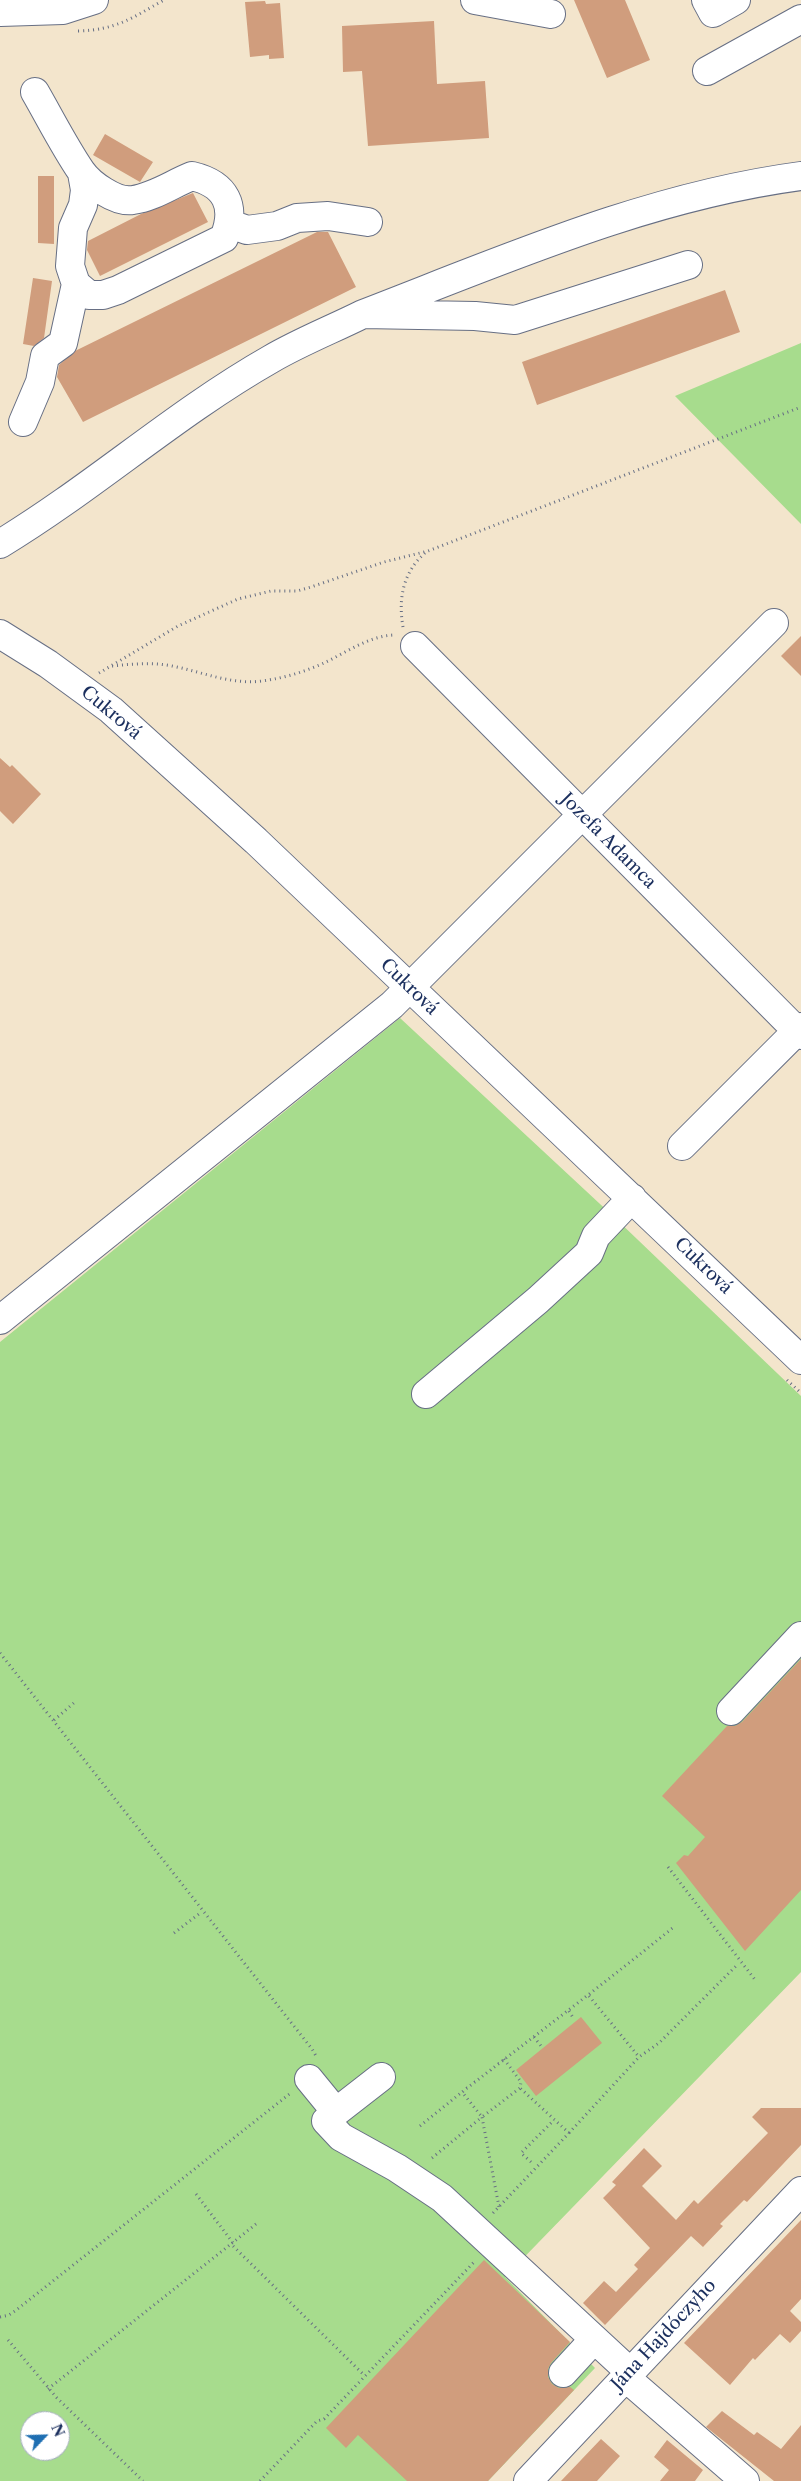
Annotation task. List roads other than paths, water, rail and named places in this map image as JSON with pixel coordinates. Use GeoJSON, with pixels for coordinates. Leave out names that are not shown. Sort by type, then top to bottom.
{"type":"FeatureCollection","features":[{"type":"Feature","properties":{"kind":"street"},"geometry":{"type":"LineString","coordinates":[[0,12],[62,10],[94,0]]}},
{"type":"Feature","properties":{"kind":"street"},"geometry":{"type":"LineString","coordinates":[[475,0],[551,14]]}},
{"type":"Feature","properties":{"kind":"street"},"geometry":{"type":"LineString","coordinates":[[706,0],[713,13],[736,0]]}},
{"type":"Feature","properties":{"kind":"street"},"geometry":{"type":"LineString","coordinates":[[707,71],[801,19]]}},
{"type":"Feature","properties":{"kind":"street"},"geometry":{"type":"LineString","coordinates":[[35,92],[82,173],[101,189],[118,198],[130,201],[150,196],[192,176],[207,180],[221,190],[229,205],[230,224],[224,238],[118,290],[103,295],[89,295],[76,284]]}},
{"type":"Feature","properties":{"kind":"street"},"geometry":{"type":"LineString","coordinates":[[23,422],[40,382],[45,356],[64,343],[76,284],[70,266],[73,228],[84,205],[85,190],[82,173]]}},
{"type":"Feature","properties":{"kind":"street"},"geometry":{"type":"LineString","coordinates":[[0,544],[68,499],[230,384],[272,358],[363,314],[513,255],[667,203],[750,183],[801,176]]}},
{"type":"Feature","properties":{"kind":"street"},"geometry":{"type":"LineString","coordinates":[[230,224],[247,230],[277,226],[297,218],[328,216],[368,222]]}},
{"type":"Feature","properties":{"kind":"street"},"geometry":{"type":"LineString","coordinates":[[363,314],[474,316],[515,320],[688,265]]}},
{"type":"Feature","properties":{"kind":"street"},"geometry":{"type":"LineString","coordinates":[[0,1320],[392,1005],[774,623]]}},
{"type":"Feature","properties":{"kind":"street","name":"Cukrová"},"geometry":{"type":"LineString","coordinates":[[0,634],[80,686],[111,710],[256,841],[801,1360]]}},
{"type":"Feature","properties":{"kind":"street","name":"Jozefa Adamca"},"geometry":{"type":"LineString","coordinates":[[410,641],[800,1031]]}},
{"type":"Feature","properties":{"kind":"street"},"geometry":{"type":"LineString","coordinates":[[682,1146],[800,1031]]}},
{"type":"Feature","properties":{"kind":"street"},"geometry":{"type":"LineString","coordinates":[[426,1394],[538,1300],[589,1253],[596,1236],[632,1198]]}},
{"type":"Feature","properties":{"kind":"street"},"geometry":{"type":"LineString","coordinates":[[731,1711],[801,1636]]}},
{"type":"Feature","properties":{"kind":"street"},"geometry":{"type":"LineString","coordinates":[[331,2116],[381,2077]]}},
{"type":"Feature","properties":{"kind":"street"},"geometry":{"type":"LineString","coordinates":[[309,2088],[331,2116],[341,2137],[397,2168],[442,2198],[627,2374],[745,2481]]}},
{"type":"Feature","properties":{"kind":"street","name":"Jána Hajdóczyho"},"geometry":{"type":"LineString","coordinates":[[528,2481],[801,2191]]}},
{"type":"Feature","properties":{"kind":"street"},"geometry":{"type":"LineString","coordinates":[[563,2373],[586,2348]]}}]}
